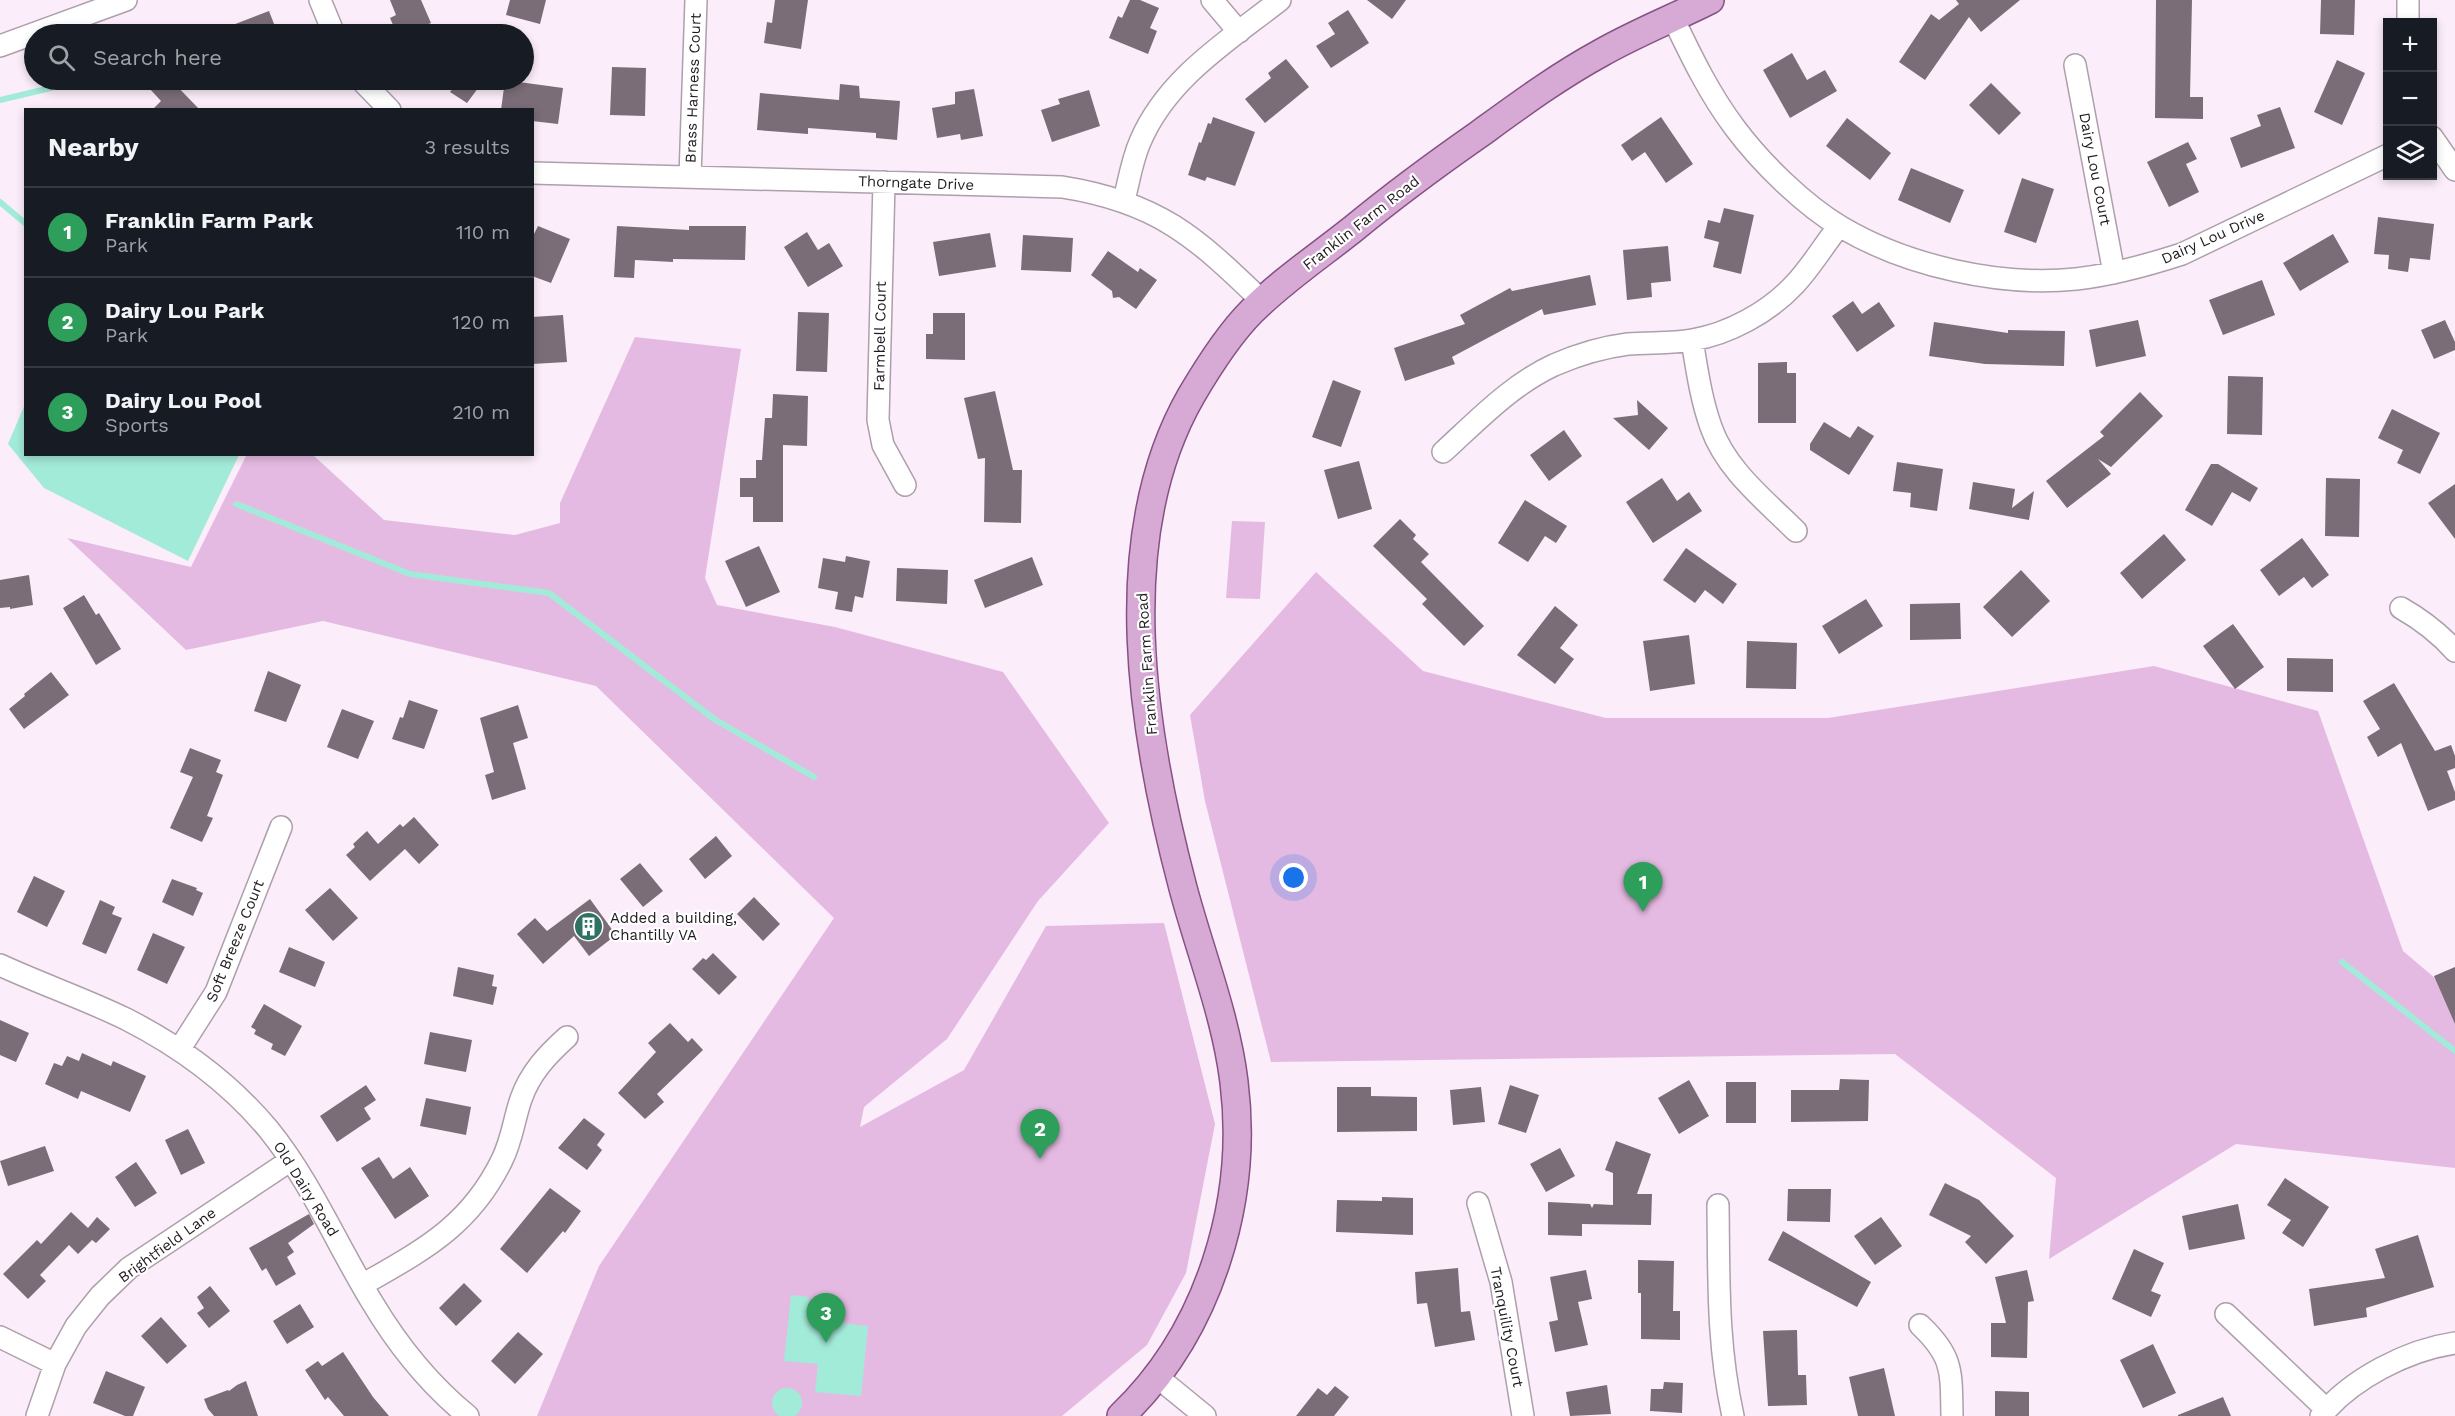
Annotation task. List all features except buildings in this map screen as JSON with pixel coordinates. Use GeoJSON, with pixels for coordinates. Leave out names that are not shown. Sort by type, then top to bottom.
{"type":"FeatureCollection","features":[{"type":"Feature","properties":{"kind":"main road","name":"Franklin Farm Road"},"geometry":{"type":"LineString","coordinates":[[1121,1416],[1156,1376],[1180,1340],[1200,1303],[1217,1260],[1233,1187],[1237,1142],[1234,1082],[1224,1030],[1167,824],[1155,760],[1142,642],[1142,558],[1146,524],[1158,475],[1175,427],[1190,397],[1217,355],[1250,313],[1392,196],[1539,90],[1602,51],[1710,0]]}},
{"type":"Feature","properties":{"kind":"street"},"geometry":{"type":"LineString","coordinates":[[60,24],[126,0]]}},
{"type":"Feature","properties":{"kind":"street"},"geometry":{"type":"LineString","coordinates":[[320,0],[330,24]]}},
{"type":"Feature","properties":{"kind":"street","name":"Brass Harness Court"},"geometry":{"type":"LineString","coordinates":[[690,177],[696,0]]}},
{"type":"Feature","properties":{"kind":"street"},"geometry":{"type":"LineString","coordinates":[[1212,0],[1239,32]]}},
{"type":"Feature","properties":{"kind":"street"},"geometry":{"type":"LineString","coordinates":[[1124,200],[1139,144],[1168,93],[1188,73],[1280,0]]}},
{"type":"Feature","properties":{"kind":"street"},"geometry":{"type":"LineString","coordinates":[[2408,0],[2408,18]]}},
{"type":"Feature","properties":{"kind":"street","name":"Dairy Lou Drive"},"geometry":{"type":"LineString","coordinates":[[1673,18],[1713,96],[1736,130],[1763,161],[1793,189],[1839,226],[1866,241],[1923,262],[1971,274],[2037,280],[2076,279],[2114,273],[2182,254],[2383,157]]}},
{"type":"Feature","properties":{"kind":"street"},"geometry":{"type":"LineString","coordinates":[[0,46],[24,37]]}},
{"type":"Feature","properties":{"kind":"street","name":"Dairy Lou Court"},"geometry":{"type":"LineString","coordinates":[[2075,65],[2114,273]]}},
{"type":"Feature","properties":{"kind":"street"},"geometry":{"type":"LineString","coordinates":[[371,90],[388,108]]}},
{"type":"Feature","properties":{"kind":"street"},"geometry":{"type":"LineString","coordinates":[[2437,143],[2455,170]]}},
{"type":"Feature","properties":{"kind":"street","name":"Thorngate Drive"},"geometry":{"type":"LineString","coordinates":[[534,173],[1062,188],[1094,192],[1124,200],[1181,229],[1206,248],[1263,302]]}},
{"type":"Feature","properties":{"kind":"street","name":"Farmbell Court"},"geometry":{"type":"LineString","coordinates":[[884,182],[878,420],[883,445],[904,485]]}},
{"type":"Feature","properties":{"kind":"street"},"geometry":{"type":"LineString","coordinates":[[1443,452],[1500,399],[1521,383],[1555,365],[1590,352],[1628,344],[1692,340],[1727,329],[1753,317],[1776,302],[1795,284],[1839,226]]}},
{"type":"Feature","properties":{"kind":"street"},"geometry":{"type":"LineString","coordinates":[[1692,340],[1701,393],[1712,429],[1723,452],[1744,480],[1796,531]]}},
{"type":"Feature","properties":{"kind":"street"},"geometry":{"type":"LineString","coordinates":[[2401,608],[2422,620],[2444,638],[2455,651]]}},
{"type":"Feature","properties":{"kind":"street","name":"Soft Breeze Court"},"geometry":{"type":"LineString","coordinates":[[179,1050],[216,992],[281,827]]}},
{"type":"Feature","properties":{"kind":"street","name":"Old Dairy Road"},"geometry":{"type":"LineString","coordinates":[[0,965],[125,1019],[179,1050],[215,1076],[238,1097],[291,1160],[362,1285],[405,1350],[424,1373],[468,1416]]}},
{"type":"Feature","properties":{"kind":"street"},"geometry":{"type":"LineString","coordinates":[[362,1285],[425,1250],[451,1229],[474,1205],[503,1159],[521,1099],[532,1075],[545,1058],[567,1037]]}},
{"type":"Feature","properties":{"kind":"street","name":"Brightfield Lane"},"geometry":{"type":"LineString","coordinates":[[37,1416],[55,1364],[76,1326],[100,1296],[129,1268],[291,1160]]}},
{"type":"Feature","properties":{"kind":"street","name":"Tranquility Court"},"geometry":{"type":"LineString","coordinates":[[1478,1203],[1501,1282],[1523,1416]]}},
{"type":"Feature","properties":{"kind":"street"},"geometry":{"type":"LineString","coordinates":[[1718,1205],[1719,1326],[1726,1384],[1733,1416]]}},
{"type":"Feature","properties":{"kind":"street"},"geometry":{"type":"LineString","coordinates":[[2226,1314],[2323,1413],[2349,1389],[2381,1369],[2415,1354],[2455,1343]]}},
{"type":"Feature","properties":{"kind":"street"},"geometry":{"type":"LineString","coordinates":[[1920,1325],[1936,1340],[1946,1355],[1951,1372],[1952,1416]]}},
{"type":"Feature","properties":{"kind":"street"},"geometry":{"type":"LineString","coordinates":[[0,1337],[55,1364]]}},
{"type":"Feature","properties":{"kind":"street"},"geometry":{"type":"LineString","coordinates":[[1156,1376],[1205,1416]]}},
{"type":"Feature","properties":{"kind":"shaded area"},"geometry":{"type":"Polygon","coordinates":[[[635,337],[741,349],[705,578],[717,605],[835,627],[1003,672],[1109,823],[1038,901],[947,1039],[864,1107],[860,1127],[964,1070],[1046,926],[1164,923],[1215,1124],[1186,1273],[1147,1345],[1062,1416],[537,1416],[599,1266],[834,918],[596,686],[323,621],[186,650],[67,538],[191,567],[246,456],[314,456],[384,520],[515,535],[560,523],[560,503],[635,337]]]}},
{"type":"Feature","properties":{"kind":"shaded area"},"geometry":{"type":"Polygon","coordinates":[[[24,406],[24,456],[239,456],[188,561],[44,488],[8,444],[24,406]]]}},
{"type":"Feature","properties":{"kind":"shaded area"},"geometry":{"type":"Polygon","coordinates":[[[1232,521],[1265,522],[1260,599],[1226,598],[1232,521]]]}},
{"type":"Feature","properties":{"kind":"shaded area"},"geometry":{"type":"Polygon","coordinates":[[[1316,572],[1423,671],[1606,718],[1828,718],[2154,666],[2318,711],[2403,951],[2455,995],[2455,1168],[2236,1144],[2049,1259],[2056,1178],[1895,1054],[1271,1062],[1205,801],[1190,715],[1316,572]]]}},
{"type":"Feature","properties":{"kind":"shaded area"},"geometry":{"type":"Polygon","coordinates":[[[791,1295],[809,1297],[807,1319],[868,1326],[861,1396],[815,1392],[818,1364],[784,1361],[791,1295]]]}},
{"type":"Feature","properties":{"kind":"shaded area"},"geometry":{"type":"Polygon","coordinates":[[[781,1389],[793,1389],[801,1397],[801,1409],[793,1417],[781,1417],[773,1409],[773,1397],[781,1389]]]}},
{"type":"Feature","properties":{"kind":"waterway"},"geometry":{"type":"LineString","coordinates":[[0,100],[42,90]]}},
{"type":"Feature","properties":{"kind":"waterway"},"geometry":{"type":"LineString","coordinates":[[0,202],[24,222]]}},
{"type":"Feature","properties":{"kind":"waterway"},"geometry":{"type":"LineString","coordinates":[[236,504],[410,574],[549,593],[714,719],[814,777]]}},
{"type":"Feature","properties":{"kind":"waterway"},"geometry":{"type":"LineString","coordinates":[[2342,962],[2455,1051]]}},
{"type":"Feature","properties":{"kind":"place","name":"Franklin Farm Park"},"geometry":{"type":"Point","coordinates":[1643,912]}},
{"type":"Feature","properties":{"kind":"place","name":"Added a building, Chantilly VA"},"geometry":{"type":"Point","coordinates":[589,927]}},
{"type":"Feature","properties":{"kind":"place","name":"Dairy Lou Park"},"geometry":{"type":"Point","coordinates":[1040,1159]}},
{"type":"Feature","properties":{"kind":"place","name":"Dairy Lou Pool"},"geometry":{"type":"Point","coordinates":[826,1343]}}]}
